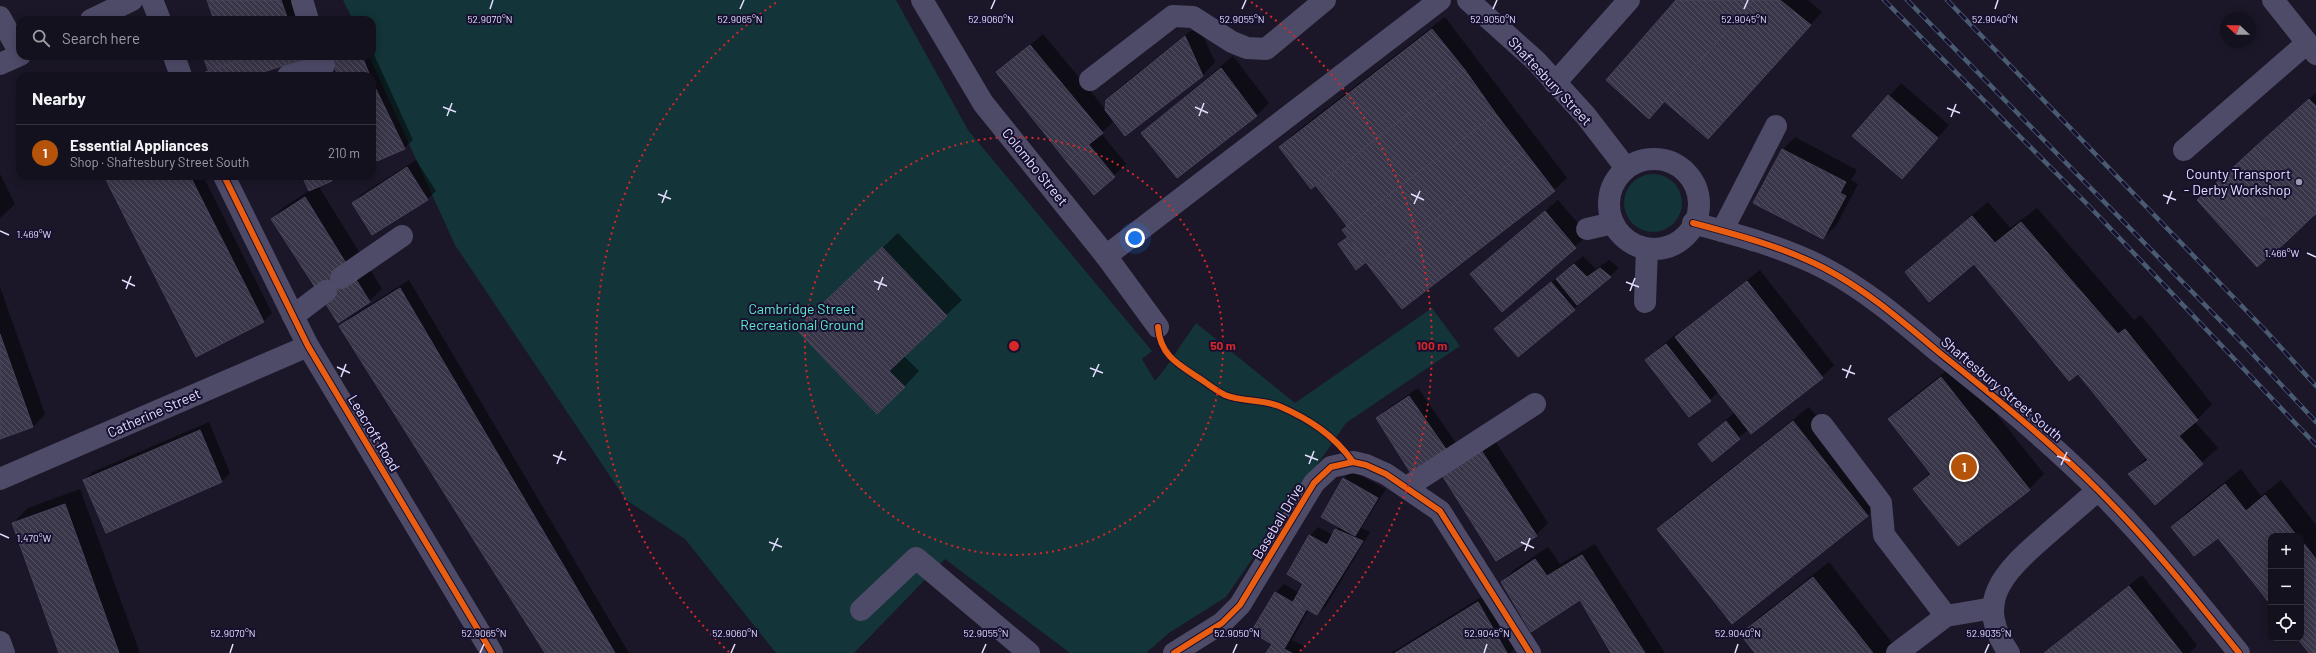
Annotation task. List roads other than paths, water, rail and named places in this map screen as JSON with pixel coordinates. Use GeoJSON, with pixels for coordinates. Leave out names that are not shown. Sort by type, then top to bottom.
{"type":"FeatureCollection","features":[{"type":"Feature","properties":{"kind":"street"},"geometry":{"type":"LineString","coordinates":[[99,16],[132,0]]}},
{"type":"Feature","properties":{"kind":"street"},"geometry":{"type":"LineString","coordinates":[[152,0],[158,16]]}},
{"type":"Feature","properties":{"kind":"street"},"geometry":{"type":"LineString","coordinates":[[302,0],[307,16]]}},
{"type":"Feature","properties":{"kind":"street","name":"Colombo Street"},"geometry":{"type":"LineString","coordinates":[[922,0],[983,103],[1106,256],[1158,327]]}},
{"type":"Feature","properties":{"kind":"street"},"geometry":{"type":"LineString","coordinates":[[1090,80],[1173,16],[1193,17],[1232,42],[1247,48],[1266,49],[1325,0]]}},
{"type":"Feature","properties":{"kind":"street"},"geometry":{"type":"LineString","coordinates":[[1106,256],[1440,0]]}},
{"type":"Feature","properties":{"kind":"street","name":"Shaftesbury Street"},"geometry":{"type":"LineString","coordinates":[[1468,0],[1532,58],[1586,116],[1626,168]]}},
{"type":"Feature","properties":{"kind":"street"},"geometry":{"type":"LineString","coordinates":[[1555,83],[1629,0]]}},
{"type":"Feature","properties":{"kind":"street"},"geometry":{"type":"LineString","coordinates":[[2184,150],[2311,48],[2273,0]]}},
{"type":"Feature","properties":{"kind":"street"},"geometry":{"type":"LineString","coordinates":[[0,17],[16,47]]}},
{"type":"Feature","properties":{"kind":"street"},"geometry":{"type":"LineString","coordinates":[[0,64],[16,56]]}},
{"type":"Feature","properties":{"kind":"street"},"geometry":{"type":"LineString","coordinates":[[175,60],[180,72]]}},
{"type":"Feature","properties":{"kind":"street"},"geometry":{"type":"LineString","coordinates":[[301,72],[324,65],[322,60]]}},
{"type":"Feature","properties":{"kind":"street"},"geometry":{"type":"LineString","coordinates":[[1722,231],[1776,126]]}},
{"type":"Feature","properties":{"kind":"street"},"geometry":{"type":"LineString","coordinates":[[1656,158],[1672,162],[1682,168],[1692,180],[1697,191],[1699,207],[1697,219],[1686,236],[1673,245],[1660,249],[1647,249],[1634,245],[1621,236],[1613,223],[1608,202],[1612,186],[1626,168],[1640,160],[1656,158]]}},
{"type":"Feature","properties":{"kind":"street","name":"Leacroft Road"},"geometry":{"type":"LineString","coordinates":[[226,180],[308,346],[492,653]]}},
{"type":"Feature","properties":{"kind":"street"},"geometry":{"type":"LineString","coordinates":[[1587,230],[1613,223]]}},
{"type":"Feature","properties":{"kind":"street","name":"Shaftesbury Street South"},"geometry":{"type":"LineString","coordinates":[[1694,223],[1765,243],[1824,268],[1854,285],[1894,314],[2022,418],[2098,490],[2189,591],[2238,653]]}},
{"type":"Feature","properties":{"kind":"street"},"geometry":{"type":"LineString","coordinates":[[293,316],[334,284],[402,236]]}},
{"type":"Feature","properties":{"kind":"street"},"geometry":{"type":"LineString","coordinates":[[1645,302],[1647,249]]}},
{"type":"Feature","properties":{"kind":"street","name":"Catherine Street"},"geometry":{"type":"LineString","coordinates":[[0,479],[308,346]]}},
{"type":"Feature","properties":{"kind":"street"},"geometry":{"type":"LineString","coordinates":[[1407,487],[1535,404]]}},
{"type":"Feature","properties":{"kind":"street"},"geometry":{"type":"LineString","coordinates":[[1822,425],[1881,502],[1884,535],[1946,616]]}},
{"type":"Feature","properties":{"kind":"street","name":"Baseball Drive"},"geometry":{"type":"LineString","coordinates":[[1174,653],[1222,623],[1240,605],[1314,483],[1331,467],[1353,462],[1366,465],[1386,474],[1407,487],[1440,512],[1530,653]]}},
{"type":"Feature","properties":{"kind":"street"},"geometry":{"type":"LineString","coordinates":[[2003,651],[1994,621],[1993,608],[1999,585],[2013,565],[2098,490]]}},
{"type":"Feature","properties":{"kind":"street"},"geometry":{"type":"LineString","coordinates":[[860,610],[916,558],[1014,649]]}},
{"type":"Feature","properties":{"kind":"street"},"geometry":{"type":"LineString","coordinates":[[1896,653],[1946,616],[1993,608]]}},
{"type":"Feature","properties":{"kind":"street"},"geometry":{"type":"LineString","coordinates":[[0,642],[4,653]]}},
{"type":"Feature","properties":{"kind":"railway"},"geometry":{"type":"LineString","coordinates":[[1884,0],[2089,206],[2316,445]]}},
{"type":"Feature","properties":{"kind":"railway"},"geometry":{"type":"LineString","coordinates":[[1907,0],[2248,349],[2316,422]]}},
{"type":"Feature","properties":{"kind":"railway"},"geometry":{"type":"LineString","coordinates":[[1947,0],[2265,330],[2316,386]]}},
{"type":"Feature","properties":{"kind":"place","name":"County Transport - Derby Workshop"},"geometry":{"type":"Point","coordinates":[2299,182]}},
{"type":"Feature","properties":{"kind":"place","name":"Essential Appliances"},"geometry":{"type":"Point","coordinates":[1964,467]}},
{"type":"Feature","properties":{"kind":"park label","name":"Cambridge Street Recreational Ground"},"geometry":{"type":"Point","coordinates":[802,318]}}]}
